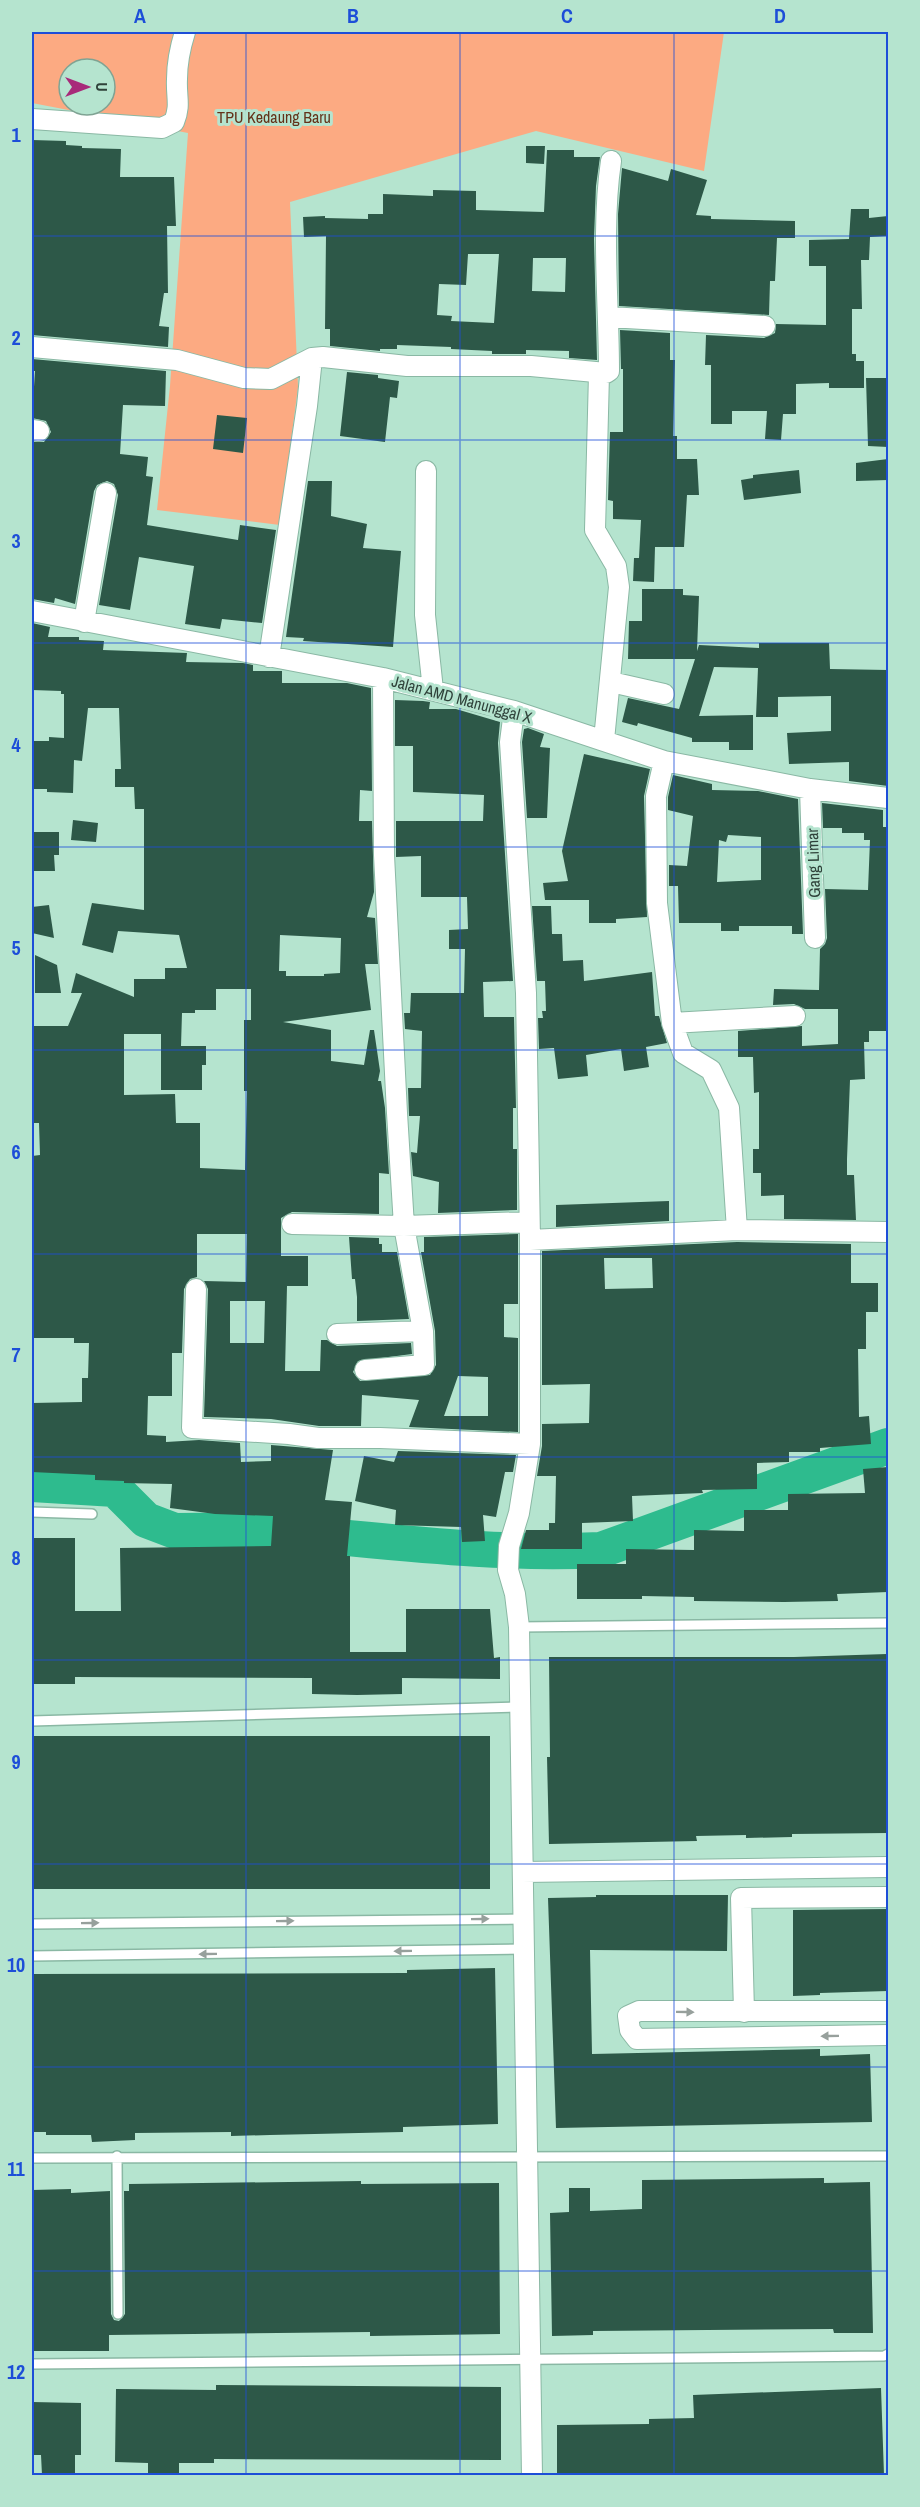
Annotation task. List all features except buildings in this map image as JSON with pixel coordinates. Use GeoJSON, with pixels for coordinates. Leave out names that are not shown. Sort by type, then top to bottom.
{"type":"FeatureCollection","features":[{"type":"Feature","properties":{"kind":"street"},"geometry":{"type":"LineString","coordinates":[[32,119],[162,128],[174,122],[180,110],[177,82],[178,63],[185,32]]}},
{"type":"Feature","properties":{"kind":"street"},"geometry":{"type":"LineString","coordinates":[[32,347],[177,360],[244,378],[271,379],[312,358],[407,366],[531,366],[599,374],[609,371],[606,196],[611,161]]}},
{"type":"Feature","properties":{"kind":"street"},"geometry":{"type":"LineString","coordinates":[[609,317],[765,326]]}},
{"type":"Feature","properties":{"kind":"street"},"geometry":{"type":"LineString","coordinates":[[269,657],[307,406],[312,358]]}},
{"type":"Feature","properties":{"kind":"street"},"geometry":{"type":"LineString","coordinates":[[599,374],[595,530],[616,566],[619,587],[604,740]]}},
{"type":"Feature","properties":{"kind":"street"},"geometry":{"type":"LineString","coordinates":[[426,471],[424,581],[433,690]]}},
{"type":"Feature","properties":{"kind":"street"},"geometry":{"type":"LineString","coordinates":[[84,622],[106,493]]}},
{"type":"Feature","properties":{"kind":"street","name":"Jalan AMD Manunggal X"},"geometry":{"type":"LineString","coordinates":[[32,611],[383,678],[514,711],[664,761],[810,789],[888,798]]}},
{"type":"Feature","properties":{"kind":"street"},"geometry":{"type":"LineString","coordinates":[[366,1370],[424,1365],[423,1331],[404,1226],[384,855],[383,678]]}},
{"type":"Feature","properties":{"kind":"street"},"geometry":{"type":"LineString","coordinates":[[611,682],[664,694]]}},
{"type":"Feature","properties":{"kind":"street"},"geometry":{"type":"LineString","coordinates":[[514,711],[510,742],[526,993],[530,1444],[519,1513],[509,1546],[508,1570],[515,1594],[519,1627],[532,2475]]}},
{"type":"Feature","properties":{"kind":"street"},"geometry":{"type":"LineString","coordinates":[[664,761],[656,796],[657,903],[672,1023],[683,1053],[711,1070],[729,1108],[738,1230]]}},
{"type":"Feature","properties":{"kind":"street","name":"Gang Limar"},"geometry":{"type":"LineString","coordinates":[[810,789],[815,938]]}},
{"type":"Feature","properties":{"kind":"street"},"geometry":{"type":"LineString","coordinates":[[672,1023],[795,1016]]}},
{"type":"Feature","properties":{"kind":"street"},"geometry":{"type":"LineString","coordinates":[[292,1224],[529,1231],[888,1232]]}},
{"type":"Feature","properties":{"kind":"street"},"geometry":{"type":"LineString","coordinates":[[196,1289],[192,1428],[318,1438],[530,1444]]}},
{"type":"Feature","properties":{"kind":"street"},"geometry":{"type":"LineString","coordinates":[[337,1334],[423,1331]]}},
{"type":"Feature","properties":{"kind":"street"},"geometry":{"type":"LineString","coordinates":[[523,1872],[888,1867]]}},
{"type":"Feature","properties":{"kind":"street"},"geometry":{"type":"LineString","coordinates":[[744,2012],[741,1898],[888,1897]]}},
{"type":"Feature","properties":{"kind":"street"},"geometry":{"type":"LineString","coordinates":[[888,2011],[639,2011],[628,2016],[630,2030],[637,2039],[888,2035]]}},
{"type":"Feature","properties":{"kind":"lane"},"geometry":{"type":"LineString","coordinates":[[32,1512],[92,1514]]}},
{"type":"Feature","properties":{"kind":"lane"},"geometry":{"type":"LineString","coordinates":[[519,1627],[888,1623]]}},
{"type":"Feature","properties":{"kind":"lane"},"geometry":{"type":"LineString","coordinates":[[32,1720],[519,1707]]}},
{"type":"Feature","properties":{"kind":"lane"},"geometry":{"type":"LineString","coordinates":[[32,1923],[525,1918]]}},
{"type":"Feature","properties":{"kind":"lane"},"geometry":{"type":"LineString","coordinates":[[32,1956],[524,1949]]}},
{"type":"Feature","properties":{"kind":"lane"},"geometry":{"type":"LineString","coordinates":[[117,2156],[118,2314]]}},
{"type":"Feature","properties":{"kind":"lane"},"geometry":{"type":"LineString","coordinates":[[32,2157],[888,2156]]}},
{"type":"Feature","properties":{"kind":"lane"},"geometry":{"type":"LineString","coordinates":[[32,2364],[530,2361],[884,2356],[888,2354]]}},
{"type":"Feature","properties":{"kind":"green space","name":"TPU Kedaung Baru"},"geometry":{"type":"Polygon","coordinates":[[[32,32],[724,32],[704,171],[536,131],[290,202],[298,387],[280,525],[157,510],[170,386],[188,133],[105,117],[117,117],[117,57],[57,57],[57,108],[32,103],[32,32]]]}},
{"type":"Feature","properties":{"kind":"waterway"},"geometry":{"type":"LineString","coordinates":[[32,1484],[115,1489],[146,1520],[175,1531],[281,1530],[453,1547],[527,1551],[601,1550],[888,1446]]}}]}
